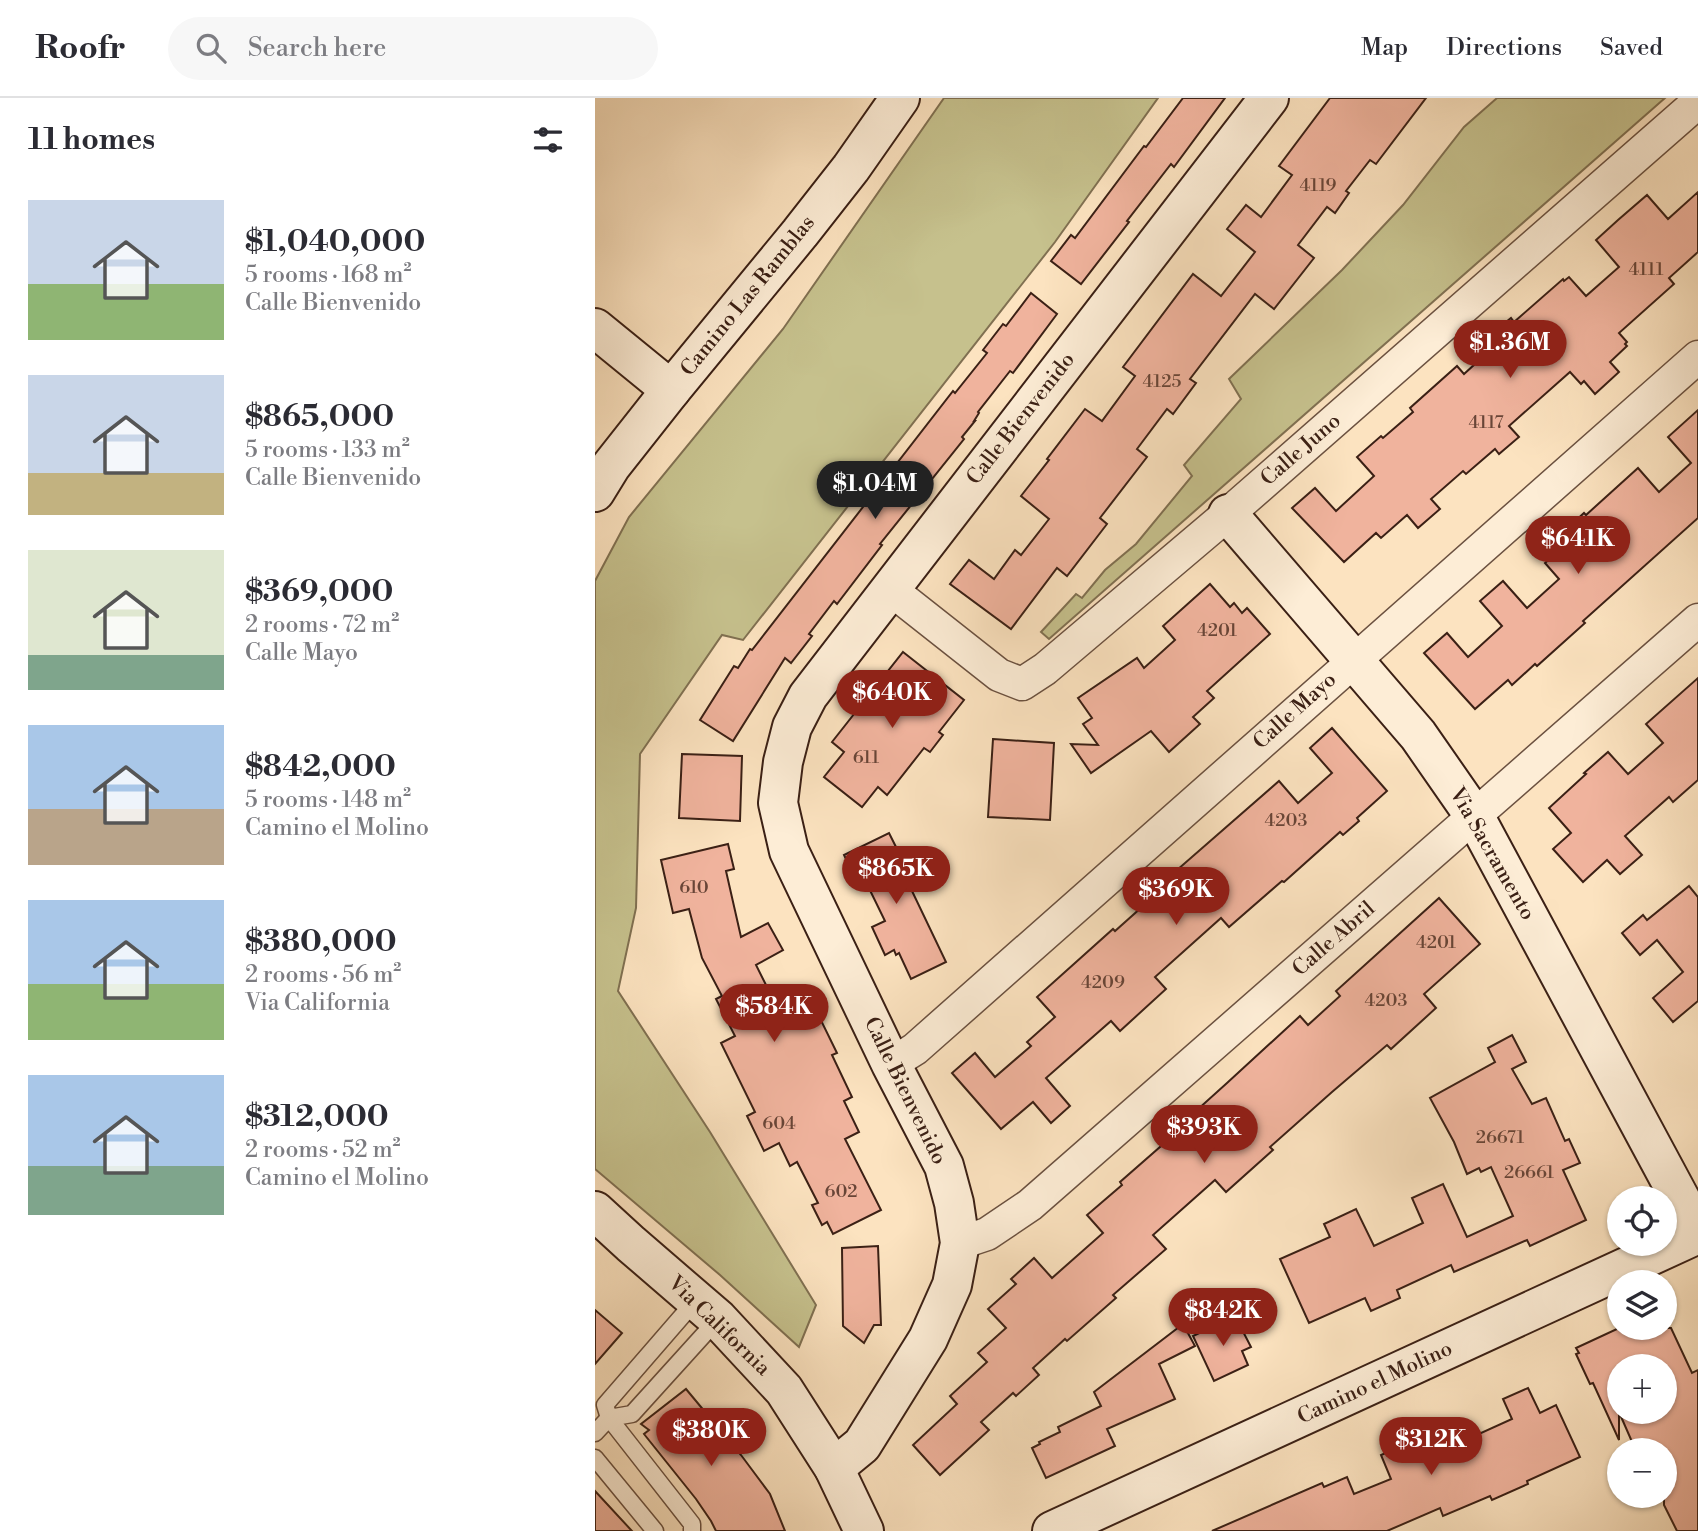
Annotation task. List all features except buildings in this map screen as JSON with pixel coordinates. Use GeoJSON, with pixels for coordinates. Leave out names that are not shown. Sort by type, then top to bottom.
{"type":"FeatureCollection","features":[{"type":"Feature","properties":{"kind":"street","name":"Camino Las Ramblas"},"geometry":{"type":"LineString","coordinates":[[595,492],[611,466],[671,390],[851,168],[900,98]]}},
{"type":"Feature","properties":{"kind":"street","name":"Calle Bienvenido"},"geometry":{"type":"LineString","coordinates":[[834,1468],[862,1446],[928,1339],[952,1285],[960,1243],[954,1203],[944,1166],[891,1064],[789,851],[778,803],[783,762],[792,727],[808,696],[1269,98]]}},
{"type":"Feature","properties":{"kind":"street","name":"Calle Juno"},"geometry":{"type":"LineString","coordinates":[[890,589],[999,675],[1022,684],[1045,670],[1228,514],[1698,102]]}},
{"type":"Feature","properties":{"kind":"street"},"geometry":{"type":"LineString","coordinates":[[595,328],[671,390]]}},
{"type":"Feature","properties":{"kind":"street","name":"Calle Mayo"},"geometry":{"type":"LineString","coordinates":[[891,1064],[915,1049],[1698,357]]}},
{"type":"Feature","properties":{"kind":"street","name":"Via Sacramento"},"geometry":{"type":"LineString","coordinates":[[1228,514],[1418,735],[1475,817],[1698,1233]]}},
{"type":"Feature","properties":{"kind":"street","name":"Calle Abril"},"geometry":{"type":"LineString","coordinates":[[960,1243],[987,1234],[1030,1205],[1698,620]]}},
{"type":"Feature","properties":{"kind":"street","name":"Via California"},"geometry":{"type":"LineString","coordinates":[[595,1211],[707,1310],[784,1390],[834,1468],[864,1531]]}},
{"type":"Feature","properties":{"kind":"street","name":"Camino el Molino"},"geometry":{"type":"LineString","coordinates":[[1052,1531],[1698,1233]]}},
{"type":"Feature","properties":{"kind":"lane"},"geometry":{"type":"LineString","coordinates":[[692,1531],[692,1524],[609,1418],[605,1405],[707,1310]]}},
{"type":"Feature","properties":{"kind":"lane"},"geometry":{"type":"LineString","coordinates":[[595,1433],[609,1418],[632,1414],[707,1310]]}},
{"type":"Feature","properties":{"kind":"lane"},"geometry":{"type":"LineString","coordinates":[[595,1458],[655,1531]]}},
{"type":"Feature","properties":{"kind":"shaded area"},"geometry":{"type":"Polygon","coordinates":[[[944,98],[1158,98],[1055,242],[743,640],[722,635],[640,754],[636,908],[618,991],[710,1132],[816,1305],[799,1347],[720,1275],[595,1169],[595,581],[629,517],[783,329],[944,98]]]}},
{"type":"Feature","properties":{"kind":"shaded area"},"geometry":{"type":"Polygon","coordinates":[[[1497,98],[1665,98],[1049,639],[1041,632],[1076,594],[1082,598],[1105,570],[1136,544],[1192,476],[1184,465],[1241,399],[1229,379],[1342,270],[1403,205],[1464,127],[1497,98]]]}}]}
